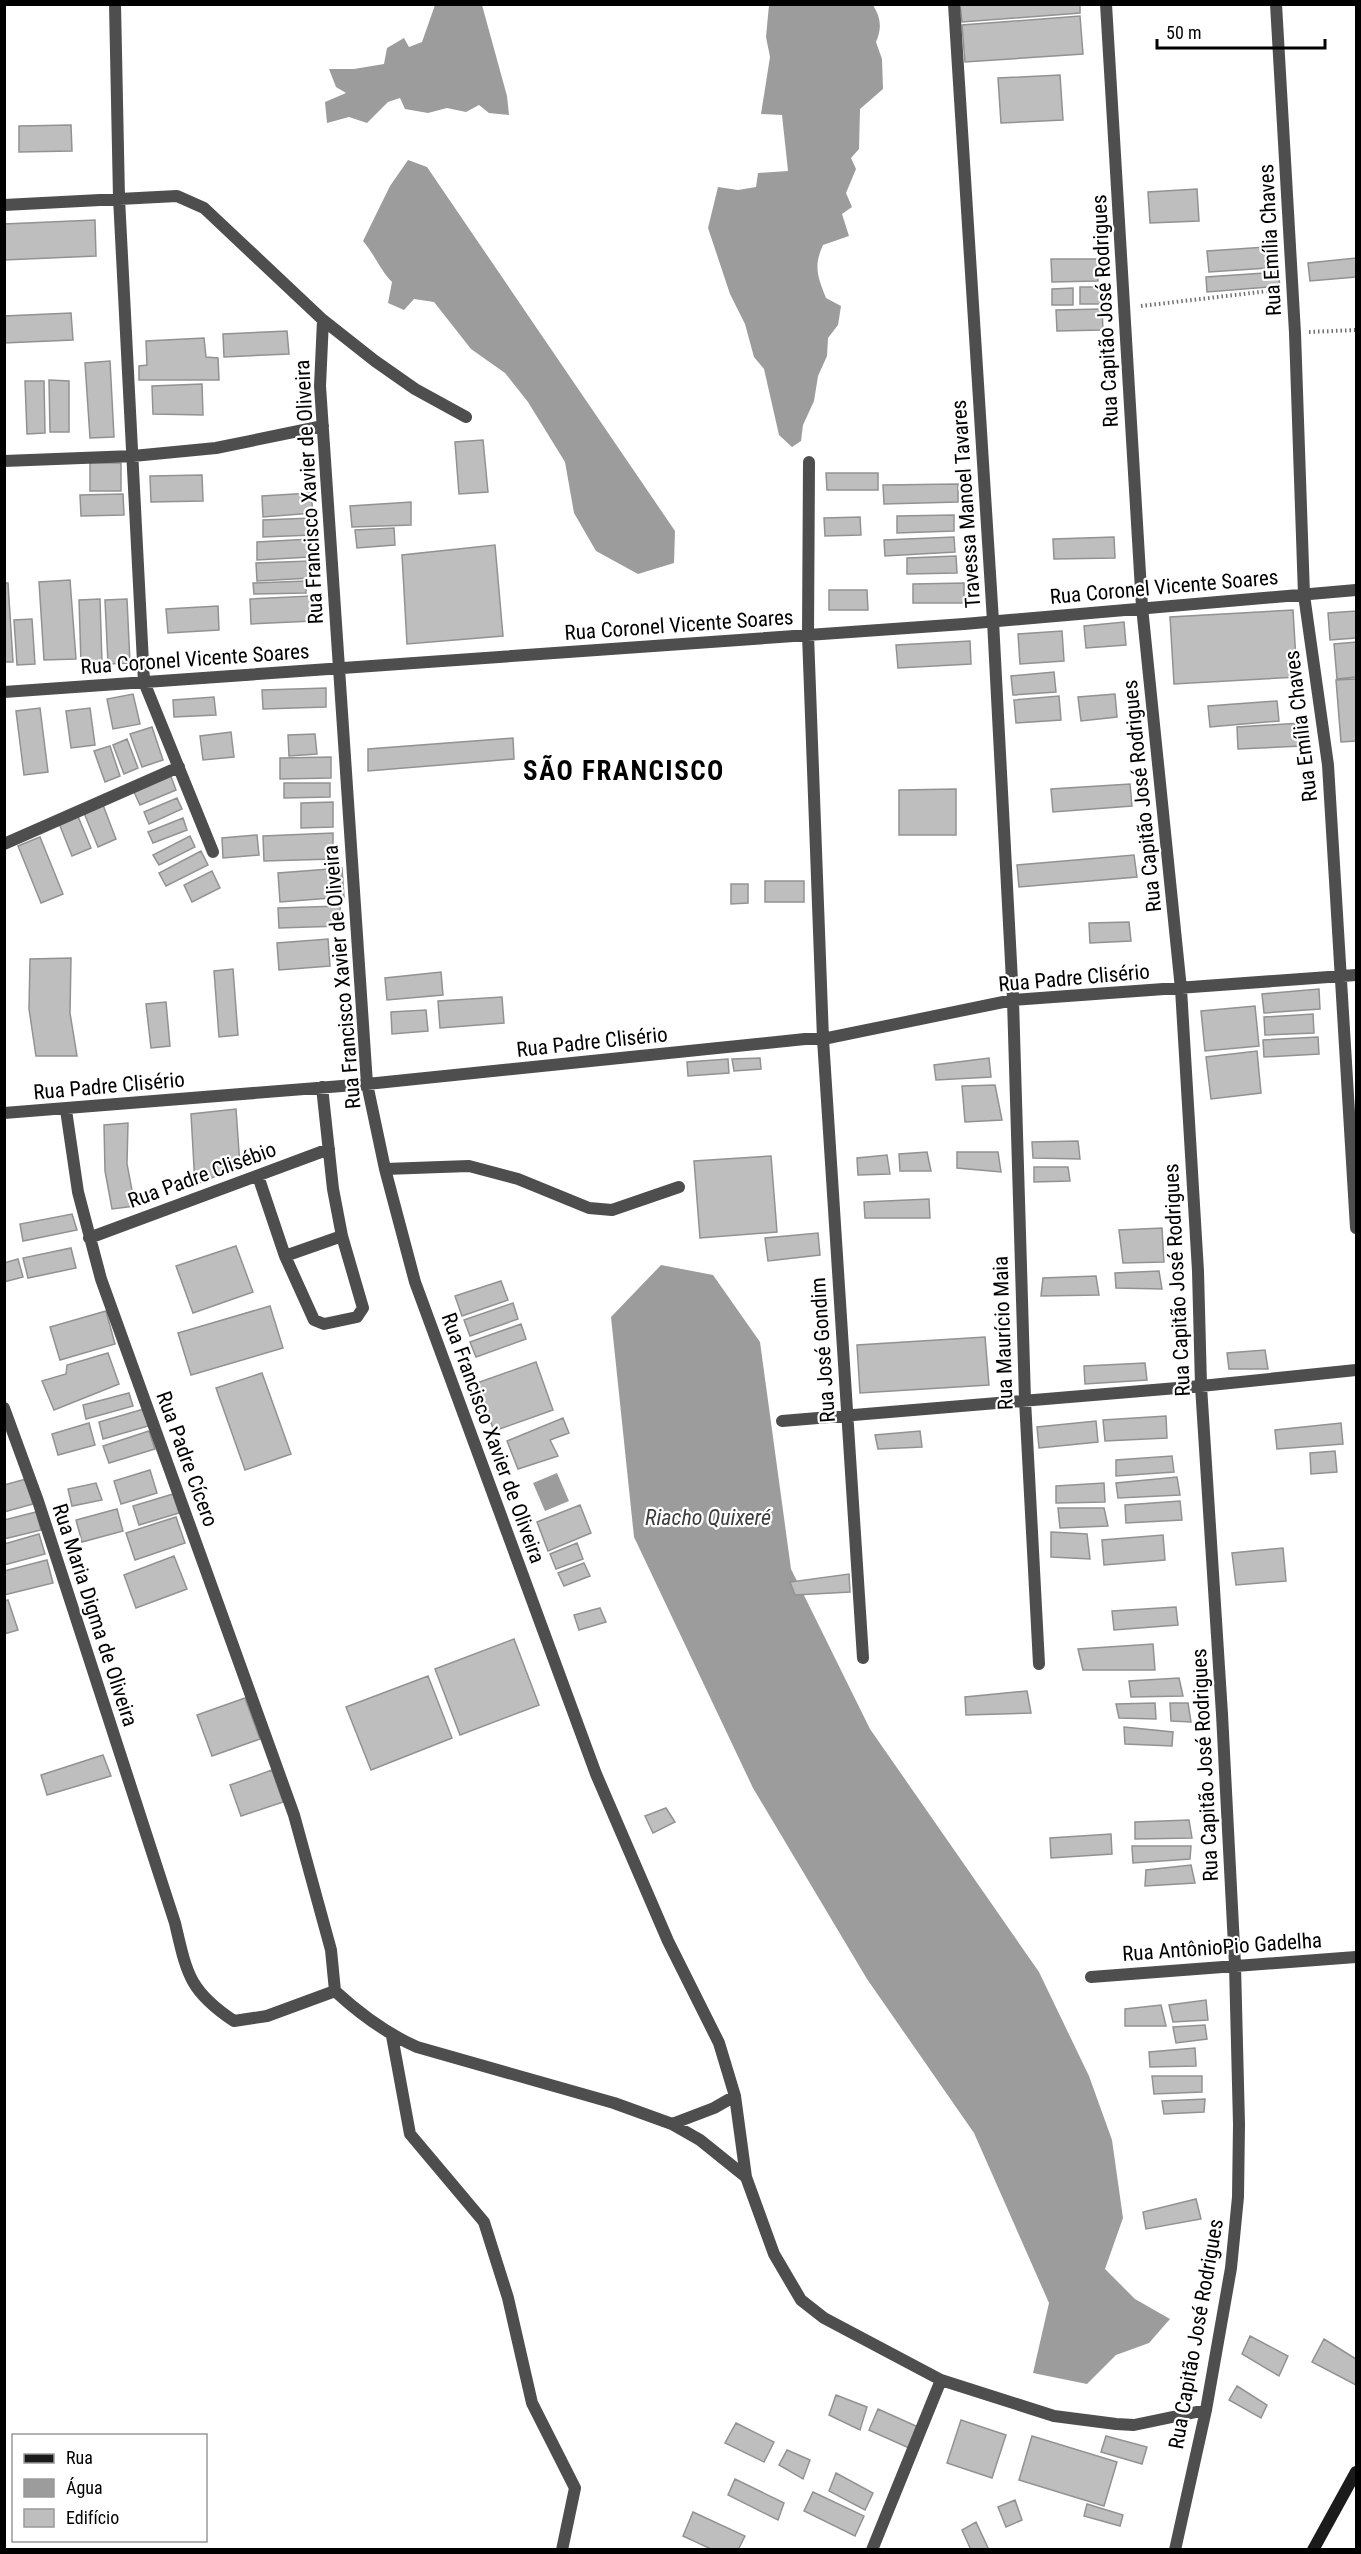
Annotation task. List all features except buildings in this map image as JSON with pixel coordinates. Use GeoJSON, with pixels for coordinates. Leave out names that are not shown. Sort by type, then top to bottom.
{"type":"FeatureCollection","features":[{"type":"Feature","properties":{"kind":"main road"},"geometry":{"type":"LineString","coordinates":[[1313,2550],[1356,2472]]}},
{"type":"Feature","properties":{"kind":"street"},"geometry":{"type":"LineString","coordinates":[[115,4],[120,198],[144,682],[213,852]]}},
{"type":"Feature","properties":{"kind":"street","name":"Travessa Manoel Tavares"},"geometry":{"type":"LineString","coordinates":[[954,4],[993,621],[1013,1000]]}},
{"type":"Feature","properties":{"kind":"street","name":"Rua Capitão José Rodrigues"},"geometry":{"type":"LineString","coordinates":[[1106,4],[1142,607],[1181,989],[1197,1259],[1201,1386],[1235,1965],[1239,2124],[1238,2197],[1231,2268],[1206,2410],[1175,2550]]}},
{"type":"Feature","properties":{"kind":"street","name":"Rua Emília Chaves"},"geometry":{"type":"LineString","coordinates":[[1276,4],[1293,289],[1304,595],[1328,765],[1356,1228]]}},
{"type":"Feature","properties":{"kind":"street"},"geometry":{"type":"LineString","coordinates":[[4,206],[177,196],[204,208],[323,320],[415,389],[466,417]]}},
{"type":"Feature","properties":{"kind":"street","name":"Rua Francisco Xavier de Oliveira"},"geometry":{"type":"LineString","coordinates":[[323,320],[320,386],[367,1084],[385,1169],[416,1282],[596,1774],[668,1941],[719,2043],[735,2096],[746,2177],[774,2254],[801,2300],[824,2318],[941,2380],[1054,2416],[1116,2424],[1134,2425],[1206,2410]]}},
{"type":"Feature","properties":{"kind":"street"},"geometry":{"type":"LineString","coordinates":[[4,461],[133,456],[216,448],[323,426]]}},
{"type":"Feature","properties":{"kind":"street","name":"Rua José Gondim"},"geometry":{"type":"LineString","coordinates":[[809,462],[808,635],[823,1039],[863,1658]]}},
{"type":"Feature","properties":{"kind":"street","name":"Rua Coronel Vicente Soares"},"geometry":{"type":"LineString","coordinates":[[4,692],[808,635],[1356,590]]}},
{"type":"Feature","properties":{"kind":"street"},"geometry":{"type":"LineString","coordinates":[[4,844],[179,767]]}},
{"type":"Feature","properties":{"kind":"street","name":"Rua Padre Clisério"},"geometry":{"type":"LineString","coordinates":[[4,1113],[66,1110],[367,1084],[823,1039],[1013,1000],[1356,975]]}},
{"type":"Feature","properties":{"kind":"street","name":"Rua Maurício Maia"},"geometry":{"type":"LineString","coordinates":[[1013,1000],[1025,1400],[1039,1664]]}},
{"type":"Feature","properties":{"kind":"street"},"geometry":{"type":"LineString","coordinates":[[258,1176],[285,1256],[314,1320],[324,1324],[357,1317],[363,1308],[342,1236],[322,1087]]}},
{"type":"Feature","properties":{"kind":"street","name":"Rua Padre Cícero"},"geometry":{"type":"LineString","coordinates":[[66,1110],[78,1192],[101,1279],[294,1815],[331,1950],[335,1990]]}},
{"type":"Feature","properties":{"kind":"street","name":"Rua Padre Clisébio"},"geometry":{"type":"LineString","coordinates":[[89,1238],[329,1149]]}},
{"type":"Feature","properties":{"kind":"street"},"geometry":{"type":"LineString","coordinates":[[385,1169],[469,1166],[518,1179],[589,1208],[612,1210],[679,1186]]}},
{"type":"Feature","properties":{"kind":"street"},"geometry":{"type":"LineString","coordinates":[[285,1256],[342,1236]]}},
{"type":"Feature","properties":{"kind":"street"},"geometry":{"type":"LineString","coordinates":[[782,1421],[1356,1371]]}},
{"type":"Feature","properties":{"kind":"street","name":"Rua Maria Digma de Oliveira"},"geometry":{"type":"LineString","coordinates":[[4,1408],[38,1501],[146,1835],[190,1980],[198,1992],[234,2022],[267,2016],[335,1990]]}},
{"type":"Feature","properties":{"kind":"street","name":"Rua AntônioPio Gadelha"},"geometry":{"type":"LineString","coordinates":[[1091,1977],[1356,1957]]}},
{"type":"Feature","properties":{"kind":"street"},"geometry":{"type":"LineString","coordinates":[[335,1990],[365,2018],[392,2036],[417,2047],[614,2103],[672,2124],[700,2140],[746,2177]]}},
{"type":"Feature","properties":{"kind":"street"},"geometry":{"type":"LineString","coordinates":[[392,2036],[410,2133],[484,2222],[508,2298],[531,2403],[575,2488],[562,2550]]}},
{"type":"Feature","properties":{"kind":"street"},"geometry":{"type":"LineString","coordinates":[[672,2124],[714,2108],[735,2096]]}},
{"type":"Feature","properties":{"kind":"street"},"geometry":{"type":"LineString","coordinates":[[872,2550],[941,2380]]}},
{"type":"Feature","properties":{"kind":"path"},"geometry":{"type":"LineString","coordinates":[[1125,308],[1293,289]]}},
{"type":"Feature","properties":{"kind":"path"},"geometry":{"type":"LineString","coordinates":[[1295,333],[1356,330]]}},
{"type":"Feature","properties":{"kind":"water"},"geometry":{"type":"Polygon","coordinates":[[[435,5],[482,5],[507,96],[509,115],[489,113],[479,105],[466,112],[447,108],[428,113],[405,109],[400,98],[388,102],[367,123],[349,117],[327,123],[325,102],[346,93],[336,87],[329,69],[354,69],[384,64],[387,48],[404,38],[409,47],[422,42],[435,5]]]}},
{"type":"Feature","properties":{"kind":"water"},"geometry":{"type":"Polygon","coordinates":[[[769,5],[873,5],[879,19],[880,28],[876,42],[882,59],[883,89],[860,109],[859,149],[851,158],[856,169],[846,193],[852,207],[842,214],[849,236],[823,245],[817,266],[826,298],[841,306],[838,325],[828,338],[827,356],[818,376],[814,401],[803,425],[801,441],[792,447],[779,435],[764,369],[754,357],[745,324],[730,294],[708,228],[718,187],[738,190],[756,187],[758,173],[788,171],[782,115],[761,114],[770,57],[766,37],[769,5]]]}},
{"type":"Feature","properties":{"kind":"water"},"geometry":{"type":"Polygon","coordinates":[[[408,160],[427,167],[675,531],[674,563],[638,574],[596,551],[574,513],[565,462],[528,402],[505,373],[471,349],[434,302],[414,299],[404,310],[388,303],[392,282],[363,241],[390,186],[408,160]]]}},
{"type":"Feature","properties":{"kind":"water","name":"Riacho Quixeré"},"geometry":{"type":"Polygon","coordinates":[[[661,1265],[713,1275],[760,1342],[791,1569],[870,1729],[1039,1972],[1089,2076],[1112,2140],[1123,2218],[1105,2269],[1135,2299],[1170,2319],[1149,2343],[1116,2355],[1087,2384],[1033,2373],[1049,2303],[974,2133],[867,1979],[753,1788],[634,1537],[611,1317],[661,1265]]]}},
{"type":"Feature","properties":{"kind":"water"},"geometry":{"type":"Polygon","coordinates":[[[557,1473],[569,1501],[545,1511],[533,1483],[557,1473]]]}},
{"type":"Feature","properties":{"kind":"district","name":"SÃO FRANCISCO"},"geometry":{"type":"Point","coordinates":[624,771]}}]}
